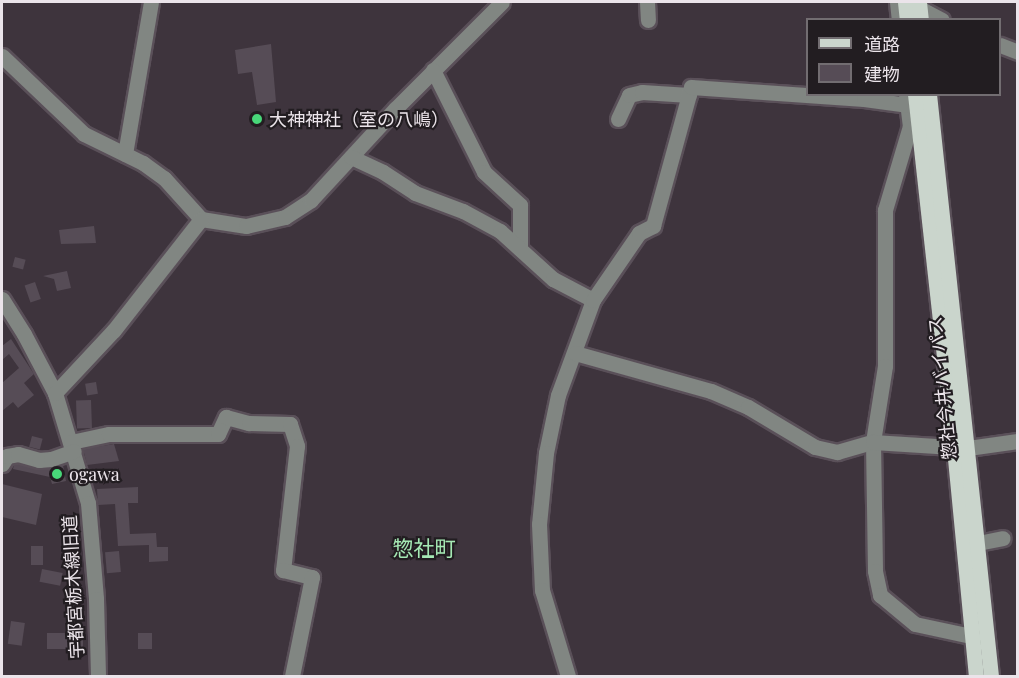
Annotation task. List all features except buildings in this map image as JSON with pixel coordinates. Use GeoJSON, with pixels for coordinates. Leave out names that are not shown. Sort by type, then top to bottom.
{"type":"FeatureCollection","features":[{"type":"Feature","properties":{"kind":"main road","name":"惣社今井バイパス"},"geometry":{"type":"LineString","coordinates":[[929,96],[980,638],[991,676]]}},
{"type":"Feature","properties":{"kind":"main road","name":"惣社今井バイパス"},"geometry":{"type":"LineString","coordinates":[[910,98],[961,448],[978,543],[980,638],[976,676]]}},
{"type":"Feature","properties":{"kind":"street"},"geometry":{"type":"LineString","coordinates":[[124,154],[151,2]]}},
{"type":"Feature","properties":{"kind":"street"},"geometry":{"type":"LineString","coordinates":[[2,56],[84,134],[144,163],[164,178],[201,219],[246,225],[285,217],[311,200],[433,70],[502,2]]}},
{"type":"Feature","properties":{"kind":"street"},"geometry":{"type":"LineString","coordinates":[[647,2],[648,20]]}},
{"type":"Feature","properties":{"kind":"street"},"geometry":{"type":"LineString","coordinates":[[897,2],[899,18]]}},
{"type":"Feature","properties":{"kind":"street"},"geometry":{"type":"LineString","coordinates":[[914,6],[938,18]]}},
{"type":"Feature","properties":{"kind":"street"},"geometry":{"type":"LineString","coordinates":[[1001,46],[1017,52]]}},
{"type":"Feature","properties":{"kind":"street"},"geometry":{"type":"LineString","coordinates":[[433,70],[484,172],[520,205],[520,249]]}},
{"type":"Feature","properties":{"kind":"street"},"geometry":{"type":"LineString","coordinates":[[568,676],[543,590],[539,524],[546,453],[558,395],[593,300],[639,233],[653,226],[691,87],[806,95]]}},
{"type":"Feature","properties":{"kind":"street"},"geometry":{"type":"LineString","coordinates":[[618,119],[629,95],[642,92],[689,95]]}},
{"type":"Feature","properties":{"kind":"street"},"geometry":{"type":"LineString","coordinates":[[821,96],[864,99],[910,98],[910,126],[885,210],[885,366],[873,442],[875,571],[880,595],[915,624],[980,638]]}},
{"type":"Feature","properties":{"kind":"street"},"geometry":{"type":"LineString","coordinates":[[351,157],[382,172],[415,193],[463,211],[500,231],[553,279],[593,300]]}},
{"type":"Feature","properties":{"kind":"street"},"geometry":{"type":"LineString","coordinates":[[55,393],[114,330],[201,219]]}},
{"type":"Feature","properties":{"kind":"street","name":"宇都宮栃木線旧道"},"geometry":{"type":"LineString","coordinates":[[2,299],[24,334],[55,393],[73,447],[91,523],[98,676]]}},
{"type":"Feature","properties":{"kind":"street"},"geometry":{"type":"LineString","coordinates":[[575,353],[711,391],[748,407],[815,447],[837,452],[873,442],[961,448],[1017,441]]}},
{"type":"Feature","properties":{"kind":"street"},"geometry":{"type":"LineString","coordinates":[[2,464],[7,456],[18,454],[39,460],[51,459],[73,447],[108,434],[218,434],[226,417],[249,423],[290,424],[297,446],[284,570],[312,577],[292,676]]}},
{"type":"Feature","properties":{"kind":"street"},"geometry":{"type":"LineString","coordinates":[[978,543],[1003,538]]}},
{"type":"Feature","properties":{"kind":"place","name":"大神神社（室の八嶋）"},"geometry":{"type":"Point","coordinates":[257,119]}},
{"type":"Feature","properties":{"kind":"place","name":"ogawa"},"geometry":{"type":"Point","coordinates":[57,474]}},
{"type":"Feature","properties":{"kind":"district","name":"惣社町"},"geometry":{"type":"Point","coordinates":[424,547]}}]}
